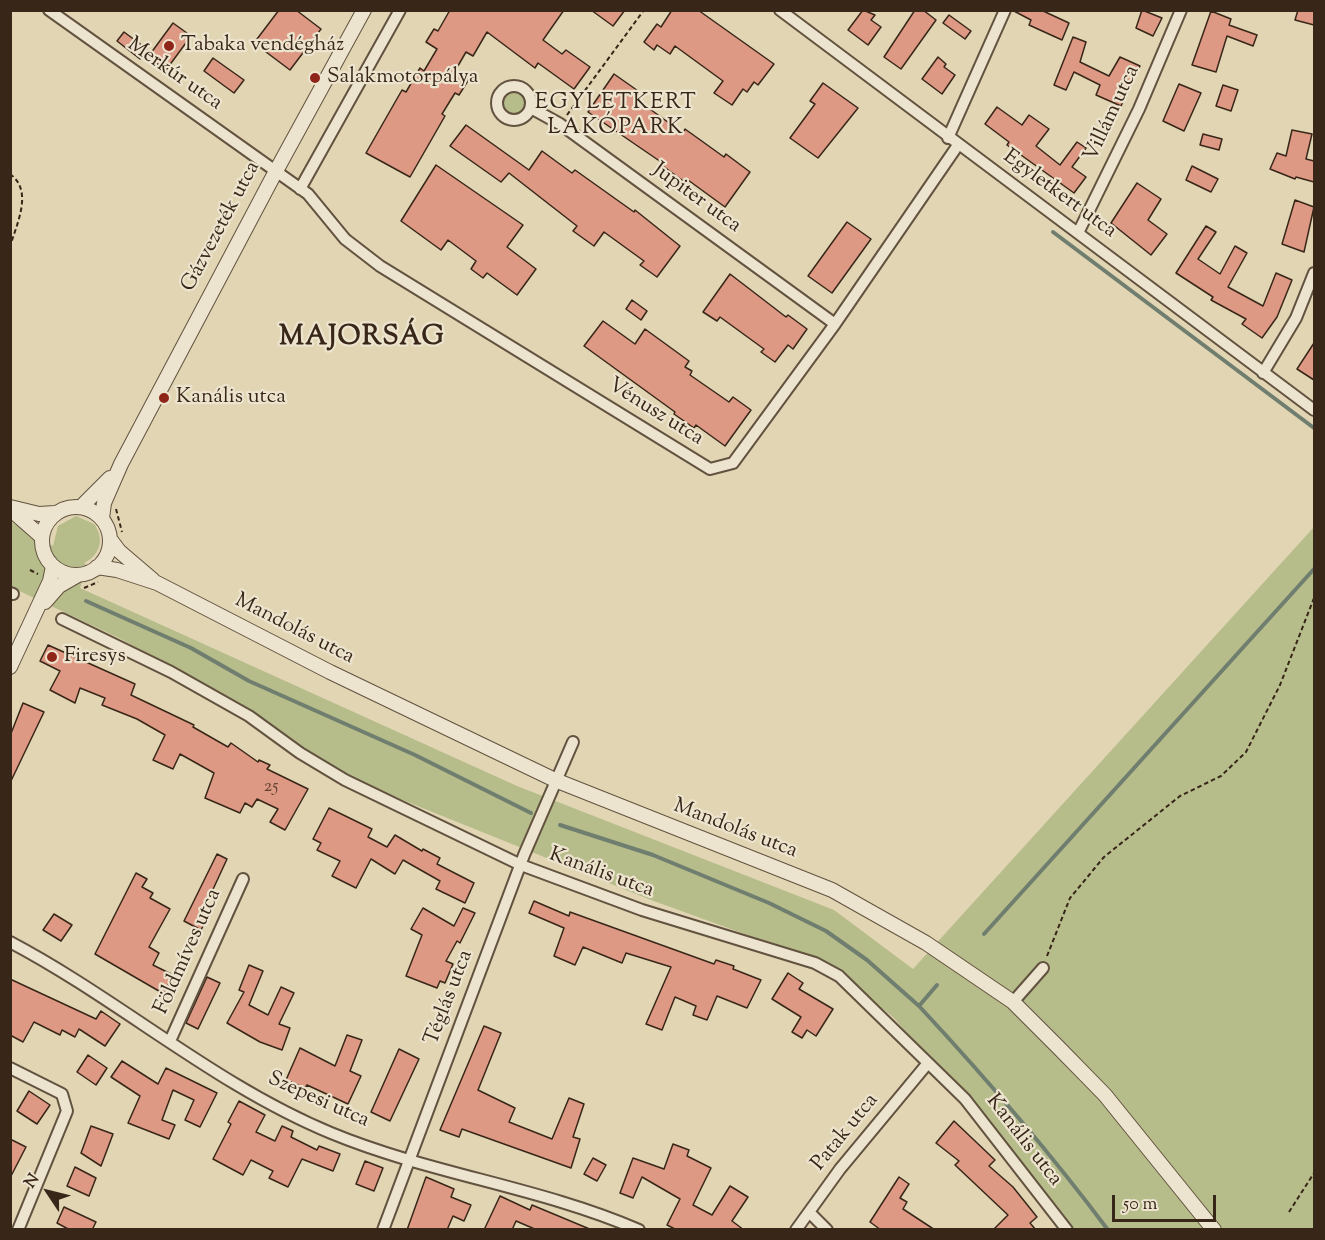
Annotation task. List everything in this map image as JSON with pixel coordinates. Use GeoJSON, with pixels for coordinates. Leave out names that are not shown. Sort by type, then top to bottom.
{"type":"FeatureCollection","features":[{"type":"Feature","properties":{"kind":"street","name":"Merkúr utca"},"geometry":{"type":"LineString","coordinates":[[49,10],[276,171]]}},
{"type":"Feature","properties":{"kind":"street","name":"Gázvezeték utca"},"geometry":{"type":"LineString","coordinates":[[102,518],[104,503],[121,465],[364,10]]}},
{"type":"Feature","properties":{"kind":"street"},"geometry":{"type":"LineString","coordinates":[[300,189],[400,10]]}},
{"type":"Feature","properties":{"kind":"street","name":"Egyletkert utca"},"geometry":{"type":"LineString","coordinates":[[780,10],[1314,410]]}},
{"type":"Feature","properties":{"kind":"street"},"geometry":{"type":"LineString","coordinates":[[948,138],[1005,10]]}},
{"type":"Feature","properties":{"kind":"street","name":"Villám utca"},"geometry":{"type":"LineString","coordinates":[[1078,233],[1139,109],[1181,10]]}},
{"type":"Feature","properties":{"kind":"street","name":"Jupiter utca"},"geometry":{"type":"LineString","coordinates":[[531,108],[560,124],[835,324]]}},
{"type":"Feature","properties":{"kind":"street","name":"Vénusz utca"},"geometry":{"type":"LineString","coordinates":[[276,171],[300,189],[345,240],[380,266],[710,469],[733,463],[835,324],[958,145]]}},
{"type":"Feature","properties":{"kind":"street"},"geometry":{"type":"LineString","coordinates":[[1263,373],[1296,318],[1314,273]]}},
{"type":"Feature","properties":{"kind":"street","name":"Gázvezeték utca"},"geometry":{"type":"LineString","coordinates":[[81,507],[94,497],[121,465]]}},
{"type":"Feature","properties":{"kind":"street"},"geometry":{"type":"LineString","coordinates":[[30,620],[59,586],[97,567],[107,554],[110,539],[102,518],[81,507],[68,507],[55,513],[48,520],[42,537],[46,558],[53,566],[64,573],[78,575]]}},
{"type":"Feature","properties":{"kind":"street"},"geometry":{"type":"LineString","coordinates":[[10,508],[39,514],[55,513]]}},
{"type":"Feature","properties":{"kind":"street"},"geometry":{"type":"LineString","coordinates":[[10,508],[42,537]]}},
{"type":"Feature","properties":{"kind":"street","name":"Mandolás utca"},"geometry":{"type":"LineString","coordinates":[[110,539],[157,584]]}},
{"type":"Feature","properties":{"kind":"street"},"geometry":{"type":"LineString","coordinates":[[10,667],[50,581],[53,566]]}},
{"type":"Feature","properties":{"kind":"street","name":"Mandolás utca"},"geometry":{"type":"LineString","coordinates":[[97,567],[117,570],[157,584],[330,672],[555,780],[832,890],[926,944],[1013,1002],[1105,1095],[1214,1230]]}},
{"type":"Feature","properties":{"kind":"street","name":"Kanális utca"},"geometry":{"type":"LineString","coordinates":[[62,619],[171,672],[249,716],[300,753],[345,780],[521,865],[642,910],[815,963],[839,976],[965,1099],[1067,1230]]}},
{"type":"Feature","properties":{"kind":"street","name":"Téglás utca"},"geometry":{"type":"LineString","coordinates":[[382,1230],[521,865],[573,742]]}},
{"type":"Feature","properties":{"kind":"street","name":"Földmíves utca"},"geometry":{"type":"LineString","coordinates":[[170,1041],[243,879]]}},
{"type":"Feature","properties":{"kind":"street","name":"Szepesi utca"},"geometry":{"type":"LineString","coordinates":[[10,942],[57,966],[170,1041],[268,1102],[331,1133],[410,1159],[604,1215],[639,1230]]}},
{"type":"Feature","properties":{"kind":"street"},"geometry":{"type":"LineString","coordinates":[[1013,1002],[1043,968]]}},
{"type":"Feature","properties":{"kind":"street","name":"Patak utca"},"geometry":{"type":"LineString","coordinates":[[796,1230],[840,1169],[928,1063]]}},
{"type":"Feature","properties":{"kind":"street"},"geometry":{"type":"LineString","coordinates":[[10,1068],[62,1094],[67,1111],[18,1230]]}},
{"type":"Feature","properties":{"kind":"street"},"geometry":{"type":"LineString","coordinates":[[809,1212],[827,1230]]}},
{"type":"Feature","properties":{"kind":"path"},"geometry":{"type":"LineString","coordinates":[[560,124],[644,10]]}},
{"type":"Feature","properties":{"kind":"path"},"geometry":{"type":"LineString","coordinates":[[10,174],[20,183],[23,199],[10,247]]}},
{"type":"Feature","properties":{"kind":"path"},"geometry":{"type":"LineString","coordinates":[[1043,968],[1070,898],[1104,856],[1180,796],[1221,776],[1246,752],[1280,685],[1314,598]]}},
{"type":"Feature","properties":{"kind":"path"},"geometry":{"type":"LineString","coordinates":[[1289,1212],[1314,1173]]}},
{"type":"Feature","properties":{"kind":"green space"},"geometry":{"type":"Polygon","coordinates":[[[514,91],[523,94],[526,103],[523,112],[514,115],[505,112],[502,103],[505,94],[514,91]]]}},
{"type":"Feature","properties":{"kind":"green space"},"geometry":{"type":"Polygon","coordinates":[[[76,516],[94,524],[100,541],[94,556],[84,563],[88,566],[80,588],[517,786],[834,910],[913,969],[1314,527],[1314,1229],[1072,1229],[894,1018],[830,965],[651,900],[343,776],[275,727],[121,639],[11,587],[11,522],[53,546],[58,526],[76,516]]]}},
{"type":"Feature","properties":{"kind":"building"},"geometry":{"type":"Polygon","coordinates":[[[279,10],[296,10],[321,29],[290,70],[254,43],[279,10]]]}},
{"type":"Feature","properties":{"kind":"building"},"geometry":{"type":"Polygon","coordinates":[[[450,10],[564,10],[543,40],[562,54],[566,50],[590,67],[574,89],[538,63],[535,68],[487,32],[473,56],[466,52],[455,71],[469,79],[459,95],[455,93],[442,114],[445,116],[410,177],[366,153],[402,90],[406,92],[420,68],[424,71],[437,49],[426,42],[434,29],[438,31],[450,10]]]}},
{"type":"Feature","properties":{"kind":"building"},"geometry":{"type":"Polygon","coordinates":[[[591,10],[625,10],[613,26],[591,10]]]}},
{"type":"Feature","properties":{"kind":"building"},"geometry":{"type":"Polygon","coordinates":[[[672,10],[698,10],[774,64],[758,85],[754,82],[747,92],[743,89],[732,105],[714,93],[723,81],[675,46],[670,54],[657,45],[654,50],[644,42],[657,24],[661,27],[672,10]]]}},
{"type":"Feature","properties":{"kind":"building"},"geometry":{"type":"Polygon","coordinates":[[[863,10],[875,15],[871,20],[881,27],[868,45],[848,30],[863,10]]]}},
{"type":"Feature","properties":{"kind":"building"},"geometry":{"type":"Polygon","coordinates":[[[915,10],[923,10],[936,20],[901,69],[884,57],[915,10]]]}},
{"type":"Feature","properties":{"kind":"building"},"geometry":{"type":"Polygon","coordinates":[[[1012,10],[1041,10],[1069,23],[1062,40],[1029,25],[1031,20],[1012,10]]]}},
{"type":"Feature","properties":{"kind":"building"},"geometry":{"type":"Polygon","coordinates":[[[1142,10],[1162,18],[1153,36],[1136,28],[1142,10]]]}},
{"type":"Feature","properties":{"kind":"building"},"geometry":{"type":"Polygon","coordinates":[[[1298,10],[1314,10],[1314,25],[1295,20],[1298,10]]]}},
{"type":"Feature","properties":{"kind":"building"},"geometry":{"type":"Polygon","coordinates":[[[1211,11],[1231,19],[1229,25],[1257,35],[1253,46],[1227,36],[1216,72],[1192,65],[1211,11]]]}},
{"type":"Feature","properties":{"kind":"building"},"geometry":{"type":"Polygon","coordinates":[[[949,15],[971,31],[965,39],[943,23],[949,15]]]}},
{"type":"Feature","properties":{"kind":"building","name":"Tabaka vendégház"},"geometry":{"type":"Polygon","coordinates":[[[173,23],[191,36],[166,70],[148,57],[173,23]]]}},
{"type":"Feature","properties":{"kind":"building"},"geometry":{"type":"Polygon","coordinates":[[[124,32],[147,49],[140,59],[117,41],[124,32]]]}},
{"type":"Feature","properties":{"kind":"building"},"geometry":{"type":"Polygon","coordinates":[[[1073,37],[1086,42],[1080,62],[1109,76],[1120,57],[1140,66],[1121,106],[1096,95],[1100,85],[1074,72],[1066,90],[1054,85],[1073,37]]]}},
{"type":"Feature","properties":{"kind":"building"},"geometry":{"type":"Polygon","coordinates":[[[938,57],[946,64],[944,67],[955,75],[942,94],[922,79],[938,57]]]}},
{"type":"Feature","properties":{"kind":"building"},"geometry":{"type":"Polygon","coordinates":[[[213,58],[244,80],[234,93],[204,71],[213,58]]]}},
{"type":"Feature","properties":{"kind":"building"},"geometry":{"type":"Polygon","coordinates":[[[614,74],[641,93],[636,99],[683,133],[685,129],[724,157],[726,154],[750,172],[725,207],[688,180],[686,183],[660,164],[661,162],[588,112],[614,74]]]}},
{"type":"Feature","properties":{"kind":"building"},"geometry":{"type":"Polygon","coordinates":[[[823,83],[858,108],[818,158],[790,138],[815,104],[810,101],[823,83]]]}},
{"type":"Feature","properties":{"kind":"building"},"geometry":{"type":"Polygon","coordinates":[[[1179,84],[1201,93],[1184,131],[1163,121],[1179,84]]]}},
{"type":"Feature","properties":{"kind":"building"},"geometry":{"type":"Polygon","coordinates":[[[1223,85],[1238,90],[1231,111],[1216,106],[1223,85]]]}},
{"type":"Feature","properties":{"kind":"building"},"geometry":{"type":"Polygon","coordinates":[[[997,107],[1022,125],[1029,115],[1049,129],[1036,146],[1060,165],[1077,142],[1086,148],[1072,167],[1086,177],[1074,193],[1007,145],[1009,142],[985,124],[997,107]]]}},
{"type":"Feature","properties":{"kind":"building"},"geometry":{"type":"Polygon","coordinates":[[[466,125],[529,170],[542,151],[572,173],[575,170],[634,212],[635,210],[680,246],[657,277],[640,265],[644,261],[604,232],[594,246],[573,231],[577,226],[509,173],[501,182],[450,146],[466,125]]]}},
{"type":"Feature","properties":{"kind":"building"},"geometry":{"type":"Polygon","coordinates":[[[1292,130],[1312,134],[1306,159],[1314,161],[1314,182],[1296,177],[1295,179],[1270,169],[1277,153],[1286,156],[1292,130]]]}},
{"type":"Feature","properties":{"kind":"building"},"geometry":{"type":"Polygon","coordinates":[[[1203,134],[1222,139],[1219,150],[1200,145],[1203,134]]]}},
{"type":"Feature","properties":{"kind":"building"},"geometry":{"type":"Polygon","coordinates":[[[436,165],[523,225],[507,247],[536,269],[517,295],[487,273],[483,278],[471,269],[476,261],[448,240],[441,250],[401,221],[436,165]]]}},
{"type":"Feature","properties":{"kind":"building"},"geometry":{"type":"Polygon","coordinates":[[[1192,166],[1218,179],[1211,192],[1186,180],[1192,166]]]}},
{"type":"Feature","properties":{"kind":"building"},"geometry":{"type":"Polygon","coordinates":[[[1137,183],[1161,199],[1148,220],[1167,234],[1151,255],[1111,223],[1137,183]]]}},
{"type":"Feature","properties":{"kind":"building"},"geometry":{"type":"Polygon","coordinates":[[[1295,200],[1314,207],[1304,252],[1282,244],[1295,200]]]}},
{"type":"Feature","properties":{"kind":"building"},"geometry":{"type":"Polygon","coordinates":[[[847,222],[871,239],[832,293],[808,276],[847,222]]]}},
{"type":"Feature","properties":{"kind":"building"},"geometry":{"type":"Polygon","coordinates":[[[1206,226],[1216,232],[1198,259],[1220,274],[1235,246],[1247,253],[1228,287],[1263,306],[1276,273],[1292,280],[1277,317],[1262,338],[1242,324],[1246,319],[1211,300],[1213,297],[1176,273],[1206,226]]]}},
{"type":"Feature","properties":{"kind":"building"},"geometry":{"type":"Polygon","coordinates":[[[730,274],[786,317],[788,315],[807,329],[793,349],[788,345],[775,362],[761,352],[764,349],[720,317],[717,321],[703,312],[730,274]]]}},
{"type":"Feature","properties":{"kind":"building"},"geometry":{"type":"Polygon","coordinates":[[[632,300],[647,311],[641,320],[626,309],[632,300]]]}},
{"type":"Feature","properties":{"kind":"building"},"geometry":{"type":"Polygon","coordinates":[[[603,321],[635,344],[645,329],[689,361],[685,367],[692,371],[690,375],[729,402],[733,397],[751,410],[725,446],[696,425],[694,428],[674,414],[675,412],[584,346],[603,321]]]}},
{"type":"Feature","properties":{"kind":"building"},"geometry":{"type":"Polygon","coordinates":[[[1314,343],[1314,380],[1297,369],[1314,343]]]}},
{"type":"Feature","properties":{"kind":"building"},"geometry":{"type":"Polygon","coordinates":[[[48,645],[135,684],[131,695],[194,725],[193,727],[228,747],[231,743],[258,762],[259,760],[270,765],[267,769],[308,789],[285,830],[270,822],[278,809],[257,799],[252,807],[245,803],[240,813],[205,798],[214,773],[180,754],[173,769],[153,760],[165,735],[137,719],[102,705],[105,698],[80,688],[75,703],[50,690],[60,671],[40,661],[48,645]]]}},
{"type":"Feature","properties":{"kind":"building"},"geometry":{"type":"Polygon","coordinates":[[[23,703],[44,712],[10,783],[10,736],[23,703]]]}},
{"type":"Feature","properties":{"kind":"building"},"geometry":{"type":"Polygon","coordinates":[[[329,808],[372,829],[368,837],[387,847],[395,835],[422,851],[423,849],[440,858],[437,864],[474,883],[465,903],[436,889],[440,881],[403,860],[395,874],[371,859],[356,888],[332,876],[340,861],[317,850],[321,843],[313,839],[329,808]]]}},
{"type":"Feature","properties":{"kind":"building"},"geometry":{"type":"Polygon","coordinates":[[[217,854],[227,859],[203,911],[209,914],[201,930],[184,921],[217,854]]]}},
{"type":"Feature","properties":{"kind":"building"},"geometry":{"type":"Polygon","coordinates":[[[136,873],[147,879],[142,887],[153,893],[150,898],[170,909],[149,947],[159,953],[153,965],[173,975],[164,994],[95,954],[136,873]]]}},
{"type":"Feature","properties":{"kind":"building"},"geometry":{"type":"Polygon","coordinates":[[[534,901],[569,916],[570,912],[714,964],[716,960],[734,966],[733,969],[761,980],[747,1008],[717,996],[707,1020],[693,1015],[696,1006],[675,997],[662,1030],[646,1024],[671,967],[626,953],[622,963],[583,947],[575,965],[554,956],[564,928],[529,913],[534,901]]]}},
{"type":"Feature","properties":{"kind":"building"},"geometry":{"type":"Polygon","coordinates":[[[423,908],[454,926],[463,908],[475,913],[460,943],[457,941],[446,961],[453,964],[445,983],[440,981],[437,988],[406,976],[422,935],[411,929],[423,908]]]}},
{"type":"Feature","properties":{"kind":"building"},"geometry":{"type":"Polygon","coordinates":[[[54,914],[72,925],[61,941],[43,930],[54,914]]]}},
{"type":"Feature","properties":{"kind":"building"},"geometry":{"type":"Polygon","coordinates":[[[249,965],[263,971],[249,1005],[268,1015],[281,987],[294,993],[279,1024],[290,1028],[282,1050],[260,1042],[227,1023],[244,992],[239,990],[249,965]]]}},
{"type":"Feature","properties":{"kind":"building"},"geometry":{"type":"Polygon","coordinates":[[[788,973],[803,983],[799,989],[833,1009],[816,1036],[807,1030],[802,1038],[792,1032],[801,1017],[772,999],[788,973]]]}},
{"type":"Feature","properties":{"kind":"building"},"geometry":{"type":"Polygon","coordinates":[[[207,977],[220,983],[198,1029],[186,1023],[207,977]]]}},
{"type":"Feature","properties":{"kind":"building"},"geometry":{"type":"Polygon","coordinates":[[[10,979],[96,1019],[101,1011],[120,1024],[105,1046],[79,1029],[75,1037],[62,1030],[60,1035],[34,1022],[23,1042],[10,1035],[10,979]]]}},
{"type":"Feature","properties":{"kind":"building"},"geometry":{"type":"Polygon","coordinates":[[[484,1026],[501,1033],[478,1090],[515,1108],[509,1122],[552,1139],[569,1098],[584,1104],[573,1137],[580,1139],[571,1168],[462,1129],[459,1137],[440,1130],[484,1026]]]}},
{"type":"Feature","properties":{"kind":"building"},"geometry":{"type":"Polygon","coordinates":[[[347,1035],[362,1040],[350,1071],[361,1076],[348,1104],[307,1085],[305,1088],[286,1080],[300,1048],[335,1066],[347,1035]]]}},
{"type":"Feature","properties":{"kind":"building"},"geometry":{"type":"Polygon","coordinates":[[[399,1049],[419,1059],[390,1121],[371,1112],[399,1049]]]}},
{"type":"Feature","properties":{"kind":"building"},"geometry":{"type":"Polygon","coordinates":[[[88,1055],[107,1068],[96,1085],[77,1072],[88,1055]]]}},
{"type":"Feature","properties":{"kind":"building"},"geometry":{"type":"Polygon","coordinates":[[[122,1061],[158,1084],[166,1068],[217,1093],[200,1127],[185,1120],[194,1100],[173,1090],[162,1120],[175,1125],[169,1139],[128,1123],[140,1096],[111,1077],[122,1061]]]}},
{"type":"Feature","properties":{"kind":"building"},"geometry":{"type":"Polygon","coordinates":[[[29,1091],[50,1105],[37,1124],[17,1111],[29,1091]]]}},
{"type":"Feature","properties":{"kind":"building"},"geometry":{"type":"Polygon","coordinates":[[[239,1101],[265,1115],[256,1132],[275,1141],[282,1126],[293,1131],[291,1137],[317,1150],[319,1146],[340,1154],[333,1171],[302,1159],[288,1187],[269,1178],[273,1171],[251,1160],[243,1175],[213,1159],[231,1124],[228,1122],[239,1101]]]}},
{"type":"Feature","properties":{"kind":"building"},"geometry":{"type":"Polygon","coordinates":[[[954,1121],[995,1160],[989,1166],[1013,1187],[1037,1217],[1030,1223],[1036,1230],[993,1230],[1008,1215],[955,1165],[959,1161],[936,1143],[954,1121]]]}},
{"type":"Feature","properties":{"kind":"building"},"geometry":{"type":"Polygon","coordinates":[[[91,1126],[113,1134],[101,1166],[81,1153],[91,1126]]]}},
{"type":"Feature","properties":{"kind":"building"},"geometry":{"type":"Polygon","coordinates":[[[10,1139],[26,1147],[10,1178],[10,1139]]]}},
{"type":"Feature","properties":{"kind":"building"},"geometry":{"type":"Polygon","coordinates":[[[673,1144],[689,1150],[687,1156],[711,1168],[693,1205],[712,1215],[730,1186],[748,1197],[732,1221],[744,1230],[677,1230],[667,1225],[680,1199],[642,1177],[633,1198],[620,1193],[633,1158],[664,1169],[673,1144]]]}},
{"type":"Feature","properties":{"kind":"building"},"geometry":{"type":"Polygon","coordinates":[[[593,1158],[606,1165],[597,1181],[584,1174],[593,1158]]]}},
{"type":"Feature","properties":{"kind":"building"},"geometry":{"type":"Polygon","coordinates":[[[365,1161],[383,1168],[374,1191],[356,1184],[365,1161]]]}},
{"type":"Feature","properties":{"kind":"building"},"geometry":{"type":"Polygon","coordinates":[[[75,1167],[96,1178],[89,1196],[67,1186],[75,1167]]]}},
{"type":"Feature","properties":{"kind":"building"},"geometry":{"type":"Polygon","coordinates":[[[426,1177],[454,1189],[451,1197],[471,1205],[464,1221],[453,1216],[447,1230],[407,1230],[426,1177]]]}},
{"type":"Feature","properties":{"kind":"building"},"geometry":{"type":"Polygon","coordinates":[[[899,1177],[909,1184],[900,1198],[907,1202],[903,1209],[935,1230],[881,1230],[870,1222],[899,1177]]]}},
{"type":"Feature","properties":{"kind":"building"},"geometry":{"type":"Polygon","coordinates":[[[500,1196],[530,1210],[532,1205],[592,1230],[537,1230],[516,1221],[512,1230],[484,1230],[500,1196]]]}},
{"type":"Feature","properties":{"kind":"building"},"geometry":{"type":"Polygon","coordinates":[[[64,1207],[96,1222],[92,1230],[70,1230],[57,1223],[64,1207]]]}},
{"type":"Feature","properties":{"kind":"waterway"},"geometry":{"type":"LineString","coordinates":[[1053,232],[1314,428]]}},
{"type":"Feature","properties":{"kind":"waterway"},"geometry":{"type":"LineString","coordinates":[[984,934],[1314,569]]}},
{"type":"Feature","properties":{"kind":"waterway"},"geometry":{"type":"LineString","coordinates":[[86,601],[191,648],[249,681],[415,755],[531,813]]}},
{"type":"Feature","properties":{"kind":"waterway"},"geometry":{"type":"LineString","coordinates":[[560,825],[653,855],[769,903],[826,931],[867,960],[919,1006]]}},
{"type":"Feature","properties":{"kind":"waterway"},"geometry":{"type":"LineString","coordinates":[[937,985],[919,1006],[1016,1115],[1108,1230]]}},
{"type":"Feature","properties":{"kind":"place","name":"Tabaka vendégház"},"geometry":{"type":"Point","coordinates":[169,46]}},
{"type":"Feature","properties":{"kind":"place","name":"Salakmotorpálya"},"geometry":{"type":"Point","coordinates":[315,78]}},
{"type":"Feature","properties":{"kind":"place","name":"Kanális utca"},"geometry":{"type":"Point","coordinates":[164,398]}},
{"type":"Feature","properties":{"kind":"place","name":"Firesys"},"geometry":{"type":"Point","coordinates":[52,657]}},
{"type":"Feature","properties":{"kind":"district","name":"EGYLETKERT LAKÓPARK"},"geometry":{"type":"Point","coordinates":[616,116]}},
{"type":"Feature","properties":{"kind":"district","name":"MAJORSÁG"},"geometry":{"type":"Point","coordinates":[362,339]}}]}
